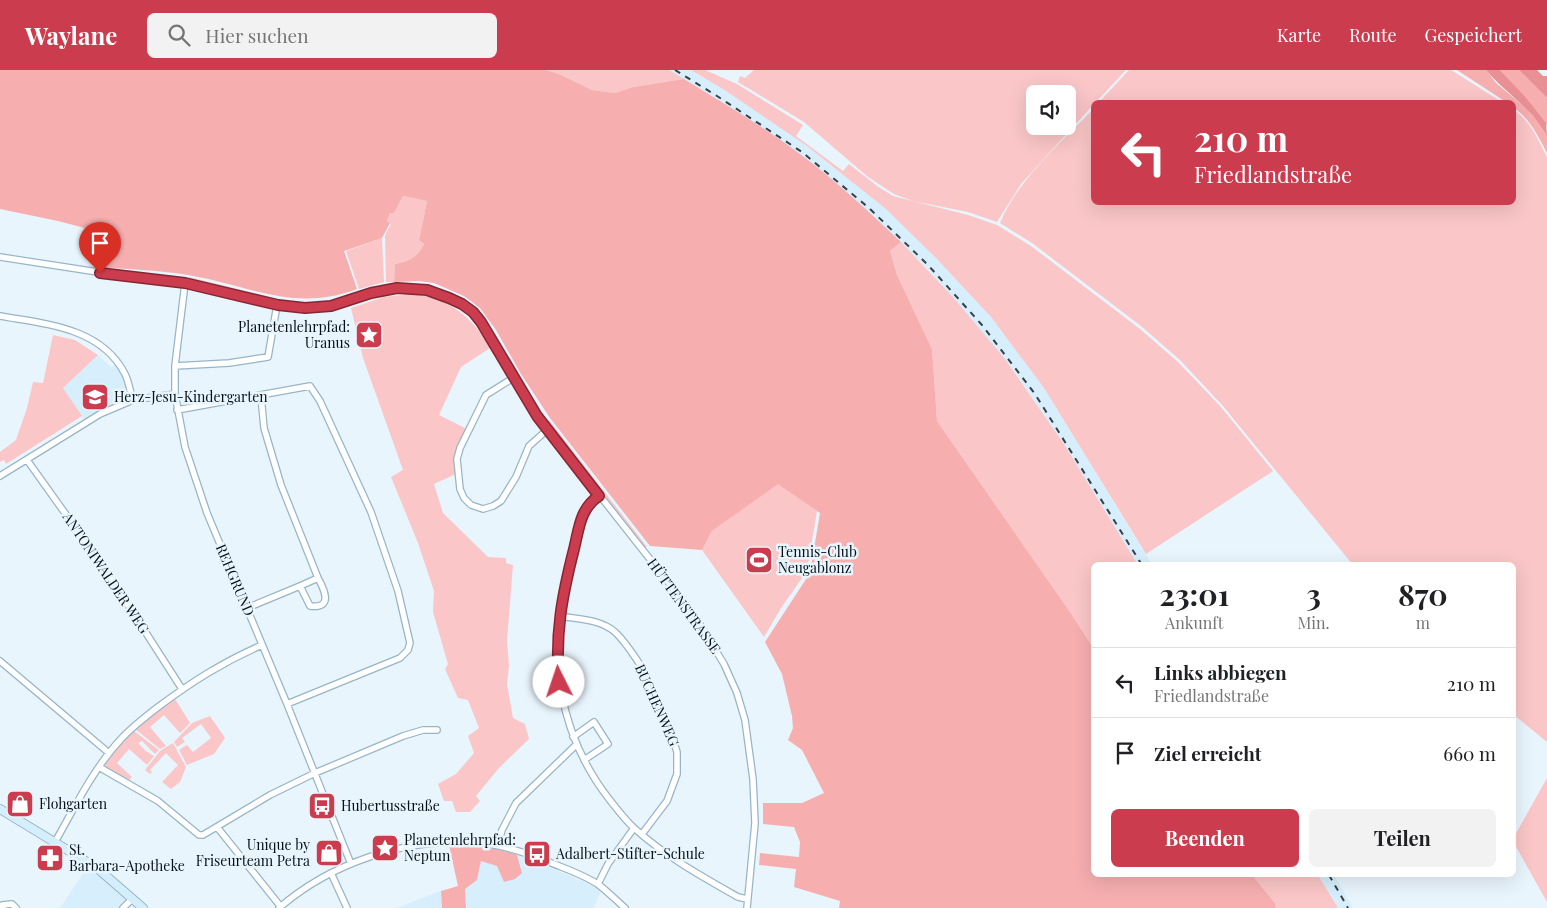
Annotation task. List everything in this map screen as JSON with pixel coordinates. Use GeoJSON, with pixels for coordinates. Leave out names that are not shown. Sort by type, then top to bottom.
{"type":"FeatureCollection","features":[{"type":"Feature","properties":{"kind":"street","name":"HÜTTENSTRASSE"},"geometry":{"type":"LineString","coordinates":[[0,257],[109,274],[185,283],[278,305],[305,308],[331,306],[386,289],[412,288],[427,290],[462,304],[473,312],[490,334],[513,378],[547,430],[703,629],[724,664],[737,694],[749,742],[753,782],[755,823],[747,908]]}},
{"type":"Feature","properties":{"kind":"street","name":"REHGRUND"},"geometry":{"type":"LineString","coordinates":[[185,283],[175,366],[175,394],[184,447],[200,494],[351,864]]}},
{"type":"Feature","properties":{"kind":"street"},"geometry":{"type":"LineString","coordinates":[[175,366],[228,363],[268,357],[278,305]]}},
{"type":"Feature","properties":{"kind":"street"},"geometry":{"type":"LineString","coordinates":[[0,316],[75,331],[88,337],[114,358],[125,374],[133,400]]}},
{"type":"Feature","properties":{"kind":"street"},"geometry":{"type":"LineString","coordinates":[[513,378],[486,395],[460,448],[457,459],[460,489],[464,498],[471,505],[483,509],[502,501],[516,477],[529,446],[547,430]]}},
{"type":"Feature","properties":{"kind":"street"},"geometry":{"type":"LineString","coordinates":[[177,410],[310,386],[320,401],[371,512],[398,591],[410,643],[408,650],[400,658],[287,704]]}},
{"type":"Feature","properties":{"kind":"street"},"geometry":{"type":"LineString","coordinates":[[0,476],[100,414],[133,400],[175,394]]}},
{"type":"Feature","properties":{"kind":"street"},"geometry":{"type":"LineString","coordinates":[[261,396],[264,428],[280,485],[326,593],[326,598],[323,603],[310,606],[300,586]]}},
{"type":"Feature","properties":{"kind":"street","name":"ANTONIWALDER WEG"},"geometry":{"type":"LineString","coordinates":[[27,460],[106,572],[182,689]]}},
{"type":"Feature","properties":{"kind":"street"},"geometry":{"type":"LineString","coordinates":[[599,496],[585,508],[581,519],[564,586],[559,616],[557,651],[559,682],[573,737],[597,784],[634,828],[679,863],[738,897],[747,899]]}},
{"type":"Feature","properties":{"kind":"street"},"geometry":{"type":"LineString","coordinates":[[247,608],[318,578]]}},
{"type":"Feature","properties":{"kind":"street","name":"BUCHENWEG"},"geometry":{"type":"LineString","coordinates":[[559,616],[593,622],[614,631],[643,669],[642,676],[648,693],[670,728],[677,752],[677,774],[667,801],[642,834]]}},
{"type":"Feature","properties":{"kind":"street"},"geometry":{"type":"LineString","coordinates":[[55,842],[99,767],[132,728],[182,689],[219,665],[262,645]]}},
{"type":"Feature","properties":{"kind":"street"},"geometry":{"type":"LineString","coordinates":[[0,661],[109,753]]}},
{"type":"Feature","properties":{"kind":"street"},"geometry":{"type":"LineString","coordinates":[[573,737],[594,722],[608,744],[584,760]]}},
{"type":"Feature","properties":{"kind":"street"},"geometry":{"type":"LineString","coordinates":[[99,767],[158,801],[199,835],[203,835],[270,795],[315,773],[403,736],[423,730],[437,730]]}},
{"type":"Feature","properties":{"kind":"street"},"geometry":{"type":"LineString","coordinates":[[498,845],[502,830],[516,804],[576,745]]}},
{"type":"Feature","properties":{"kind":"street"},"geometry":{"type":"LineString","coordinates":[[0,809],[97,868],[143,908]]}},
{"type":"Feature","properties":{"kind":"street"},"geometry":{"type":"LineString","coordinates":[[217,828],[280,907],[306,887],[331,873],[397,848],[428,843],[470,842],[498,845],[544,860],[598,884],[625,908]]}},
{"type":"Feature","properties":{"kind":"street"},"geometry":{"type":"LineString","coordinates":[[598,884],[608,864],[634,828]]}},
{"type":"Feature","properties":{"kind":"street"},"geometry":{"type":"LineString","coordinates":[[331,873],[347,908]]}},
{"type":"Feature","properties":{"kind":"street"},"geometry":{"type":"LineString","coordinates":[[123,908],[132,899]]}},
{"type":"Feature","properties":{"kind":"street"},"geometry":{"type":"LineString","coordinates":[[3,906],[12,904],[16,908]]}},
{"type":"Feature","properties":{"kind":"shaded area"},"geometry":{"type":"Polygon","coordinates":[[[0,70],[546,70],[559,74],[592,90],[615,93],[633,87],[684,79],[758,125],[800,154],[826,174],[901,242],[890,251],[897,275],[932,349],[937,421],[1091,644],[1091,877],[1254,877],[1275,903],[1276,908],[839,908],[840,901],[794,887],[796,869],[759,865],[760,853],[799,857],[800,842],[794,827],[763,824],[763,803],[802,803],[824,793],[802,750],[788,740],[793,728],[792,716],[782,674],[765,642],[810,573],[820,513],[778,484],[712,531],[702,550],[650,546],[550,418],[521,374],[496,330],[480,308],[464,296],[434,283],[419,281],[394,282],[395,264],[412,258],[424,244],[419,240],[427,201],[403,196],[394,213],[390,213],[387,221],[390,223],[382,238],[344,251],[357,289],[334,296],[313,298],[292,298],[272,295],[188,275],[96,267],[100,232],[0,209],[0,70]]]}},
{"type":"Feature","properties":{"kind":"shaded area"},"geometry":{"type":"Polygon","coordinates":[[[546,70],[669,70],[684,79],[633,87],[615,93],[592,90],[559,74],[546,70]]]}},
{"type":"Feature","properties":{"kind":"shaded area"},"geometry":{"type":"Polygon","coordinates":[[[669,70],[691,70],[723,89],[807,146],[886,209],[937,259],[991,317],[1044,388],[1150,562],[1136,562],[1064,444],[1031,395],[1005,359],[926,267],[866,210],[800,154],[716,98],[669,70]]]}},
{"type":"Feature","properties":{"kind":"shaded area"},"geometry":{"type":"Polygon","coordinates":[[[691,70],[705,70],[737,84],[803,125],[796,136],[843,171],[849,164],[893,196],[968,215],[997,225],[1031,246],[1140,329],[1178,362],[1221,407],[1273,471],[1146,554],[1044,388],[991,317],[937,259],[886,209],[807,146],[723,89],[691,70]]]}},
{"type":"Feature","properties":{"kind":"shaded area"},"geometry":{"type":"Polygon","coordinates":[[[754,70],[1126,70],[1098,100],[1091,100],[1091,107],[1076,124],[1076,85],[1026,85],[1026,135],[1066,135],[1021,184],[997,222],[968,212],[913,201],[894,194],[868,177],[804,122],[738,82],[740,76],[745,78],[754,70]]]}},
{"type":"Feature","properties":{"kind":"shaded area"},"geometry":{"type":"Polygon","coordinates":[[[1129,70],[1451,70],[1499,100],[1101,100],[1129,70]]]}},
{"type":"Feature","properties":{"kind":"shaded area"},"geometry":{"type":"Polygon","coordinates":[[[1457,70],[1486,70],[1496,83],[1526,108],[1541,125],[1547,137],[1547,153],[1537,134],[1516,109],[1516,100],[1503,100],[1457,70]]]}},
{"type":"Feature","properties":{"kind":"shaded area"},"geometry":{"type":"Polygon","coordinates":[[[1486,70],[1500,70],[1524,95],[1546,123],[1547,137],[1535,118],[1486,70]]]}},
{"type":"Feature","properties":{"kind":"shaded area"},"geometry":{"type":"Polygon","coordinates":[[[1500,70],[1519,70],[1547,98],[1547,126],[1524,95],[1500,70]]]}},
{"type":"Feature","properties":{"kind":"shaded area"},"geometry":{"type":"Polygon","coordinates":[[[1519,70],[1537,70],[1543,76],[1547,76],[1547,98],[1519,70]]]}},
{"type":"Feature","properties":{"kind":"shaded area"},"geometry":{"type":"Polygon","coordinates":[[[1091,111],[1091,205],[1516,205],[1516,111],[1530,125],[1547,157],[1547,742],[1516,717],[1516,562],[1351,562],[1223,406],[1180,360],[1141,326],[1032,243],[1000,223],[1018,191],[1068,135],[1076,135],[1076,126],[1091,111]]]}},
{"type":"Feature","properties":{"kind":"shaded area"},"geometry":{"type":"Polygon","coordinates":[[[403,196],[427,201],[419,240],[424,244],[412,258],[395,264],[394,282],[386,282],[385,235],[391,224],[387,221],[390,213],[394,213],[403,196]]]}},
{"type":"Feature","properties":{"kind":"shaded area"},"geometry":{"type":"Polygon","coordinates":[[[382,238],[384,282],[359,289],[346,251],[382,238]]]}},
{"type":"Feature","properties":{"kind":"shaded area"},"geometry":{"type":"Polygon","coordinates":[[[901,242],[952,296],[1005,359],[1064,444],[1136,562],[1091,562],[1091,644],[937,421],[932,349],[897,275],[890,251],[901,242]]]}},
{"type":"Feature","properties":{"kind":"shaded area"},"geometry":{"type":"Polygon","coordinates":[[[189,277],[278,299],[277,302],[189,279],[189,277]]]}},
{"type":"Feature","properties":{"kind":"shaded area"},"geometry":{"type":"Polygon","coordinates":[[[410,294],[436,299],[458,310],[475,326],[490,348],[461,367],[439,415],[467,429],[459,446],[456,474],[434,484],[443,513],[488,557],[506,558],[506,563],[513,565],[507,641],[509,666],[507,684],[513,718],[525,724],[529,739],[499,768],[476,796],[480,801],[470,812],[456,812],[452,801],[444,801],[438,784],[456,774],[474,753],[468,736],[479,728],[468,700],[458,698],[445,669],[448,664],[433,612],[434,591],[418,543],[391,477],[403,470],[363,358],[351,308],[384,297],[410,294]]]}},
{"type":"Feature","properties":{"kind":"shaded area"},"geometry":{"type":"Polygon","coordinates":[[[53,335],[75,340],[98,355],[63,388],[82,416],[6,464],[4,460],[0,462],[0,452],[16,440],[27,408],[33,382],[43,383],[53,335]]]}},
{"type":"Feature","properties":{"kind":"shaded area"},"geometry":{"type":"Polygon","coordinates":[[[98,355],[111,367],[116,365],[123,375],[130,398],[85,421],[63,388],[98,355]]]}},
{"type":"Feature","properties":{"kind":"shaded area"},"geometry":{"type":"Polygon","coordinates":[[[549,420],[647,547],[645,548],[547,422],[549,420]]]}},
{"type":"Feature","properties":{"kind":"shaded area","name":"Tennis-Club Neugablonz"},"geometry":{"type":"Polygon","coordinates":[[[778,483],[817,511],[807,571],[781,608],[764,637],[702,550],[712,531],[778,483]]]}},
{"type":"Feature","properties":{"kind":"shaded area"},"geometry":{"type":"Polygon","coordinates":[[[175,699],[190,723],[180,733],[164,715],[150,727],[166,746],[160,749],[135,729],[175,699]]]}},
{"type":"Feature","properties":{"kind":"shaded area"},"geometry":{"type":"Polygon","coordinates":[[[210,716],[225,738],[214,754],[187,765],[179,750],[187,745],[193,752],[211,738],[201,724],[182,738],[185,742],[177,747],[174,742],[192,723],[210,716]]]}},
{"type":"Feature","properties":{"kind":"shaded area"},"geometry":{"type":"Polygon","coordinates":[[[134,731],[159,750],[155,754],[142,741],[138,743],[154,756],[147,765],[129,749],[117,763],[132,777],[128,781],[104,766],[122,742],[134,731]]]}},
{"type":"Feature","properties":{"kind":"shaded area"},"geometry":{"type":"Polygon","coordinates":[[[173,743],[186,767],[180,782],[171,789],[162,782],[178,765],[166,753],[150,770],[152,772],[150,774],[145,770],[160,751],[173,743]]]}},
{"type":"Feature","properties":{"kind":"shaded area"},"geometry":{"type":"Polygon","coordinates":[[[1547,778],[1547,902],[1516,847],[1516,833],[1547,778]]]}},
{"type":"Feature","properties":{"kind":"shaded area"},"geometry":{"type":"Polygon","coordinates":[[[449,845],[483,847],[517,855],[522,873],[515,879],[504,882],[497,866],[481,861],[477,880],[465,889],[466,908],[442,908],[441,891],[458,886],[449,845]]]}},
{"type":"Feature","properties":{"kind":"shaded area"},"geometry":{"type":"Polygon","coordinates":[[[517,855],[596,887],[601,891],[593,908],[466,908],[465,889],[477,880],[481,861],[522,873],[517,855]]]}},
{"type":"Feature","properties":{"kind":"shaded area"},"geometry":{"type":"Polygon","coordinates":[[[88,866],[128,899],[120,908],[60,908],[88,866]]]}},
{"type":"Feature","properties":{"kind":"shaded area"},"geometry":{"type":"Polygon","coordinates":[[[1254,877],[1319,877],[1338,908],[1276,908],[1275,903],[1254,877]]]}},
{"type":"Feature","properties":{"kind":"shaded area"},"geometry":{"type":"Polygon","coordinates":[[[1319,877],[1335,877],[1353,908],[1338,908],[1319,877]]]}},
{"type":"Feature","properties":{"kind":"shaded area"},"geometry":{"type":"Polygon","coordinates":[[[441,891],[442,908],[396,908],[441,891]]]}},
{"type":"Feature","properties":{"kind":"railway"},"geometry":{"type":"LineString","coordinates":[[675,70],[802,152],[869,208],[928,265],[982,325],[1035,394],[1140,562]]}},
{"type":"Feature","properties":{"kind":"railway"},"geometry":{"type":"LineString","coordinates":[[1330,877],[1348,908]]}},
{"type":"Feature","properties":{"kind":"place","name":"Planetenlehrpfad: Uranus"},"geometry":{"type":"Point","coordinates":[369,335]}},
{"type":"Feature","properties":{"kind":"place","name":"Herz-Jesu-Kindergarten"},"geometry":{"type":"Point","coordinates":[95,397]}},
{"type":"Feature","properties":{"kind":"place","name":"Tennis-Club Neugablonz"},"geometry":{"type":"Point","coordinates":[759,560]}},
{"type":"Feature","properties":{"kind":"place","name":"Flohgarten"},"geometry":{"type":"Point","coordinates":[20,804]}},
{"type":"Feature","properties":{"kind":"place","name":"Hubertusstraße"},"geometry":{"type":"Point","coordinates":[322,806]}},
{"type":"Feature","properties":{"kind":"place","name":"Planetenlehrpfad: Neptun"},"geometry":{"type":"Point","coordinates":[385,848]}},
{"type":"Feature","properties":{"kind":"place","name":"Unique by Friseurteam Petra"},"geometry":{"type":"Point","coordinates":[329,853]}},
{"type":"Feature","properties":{"kind":"place","name":"Adalbert-Stifter-Schule"},"geometry":{"type":"Point","coordinates":[537,854]}},
{"type":"Feature","properties":{"kind":"place","name":"St. Barbara-Apotheke"},"geometry":{"type":"Point","coordinates":[50,858]}},
{"type":"Feature","properties":{"kind":"route"},"geometry":{"type":"LineString","coordinates":[[100,273],[185,283],[251,300],[305,308],[331,306],[386,289],[412,288],[436,292],[462,304],[473,312],[490,334],[513,378],[537,416],[599,496],[585,508],[564,586],[559,616],[557,651],[559,682]]}}]}
